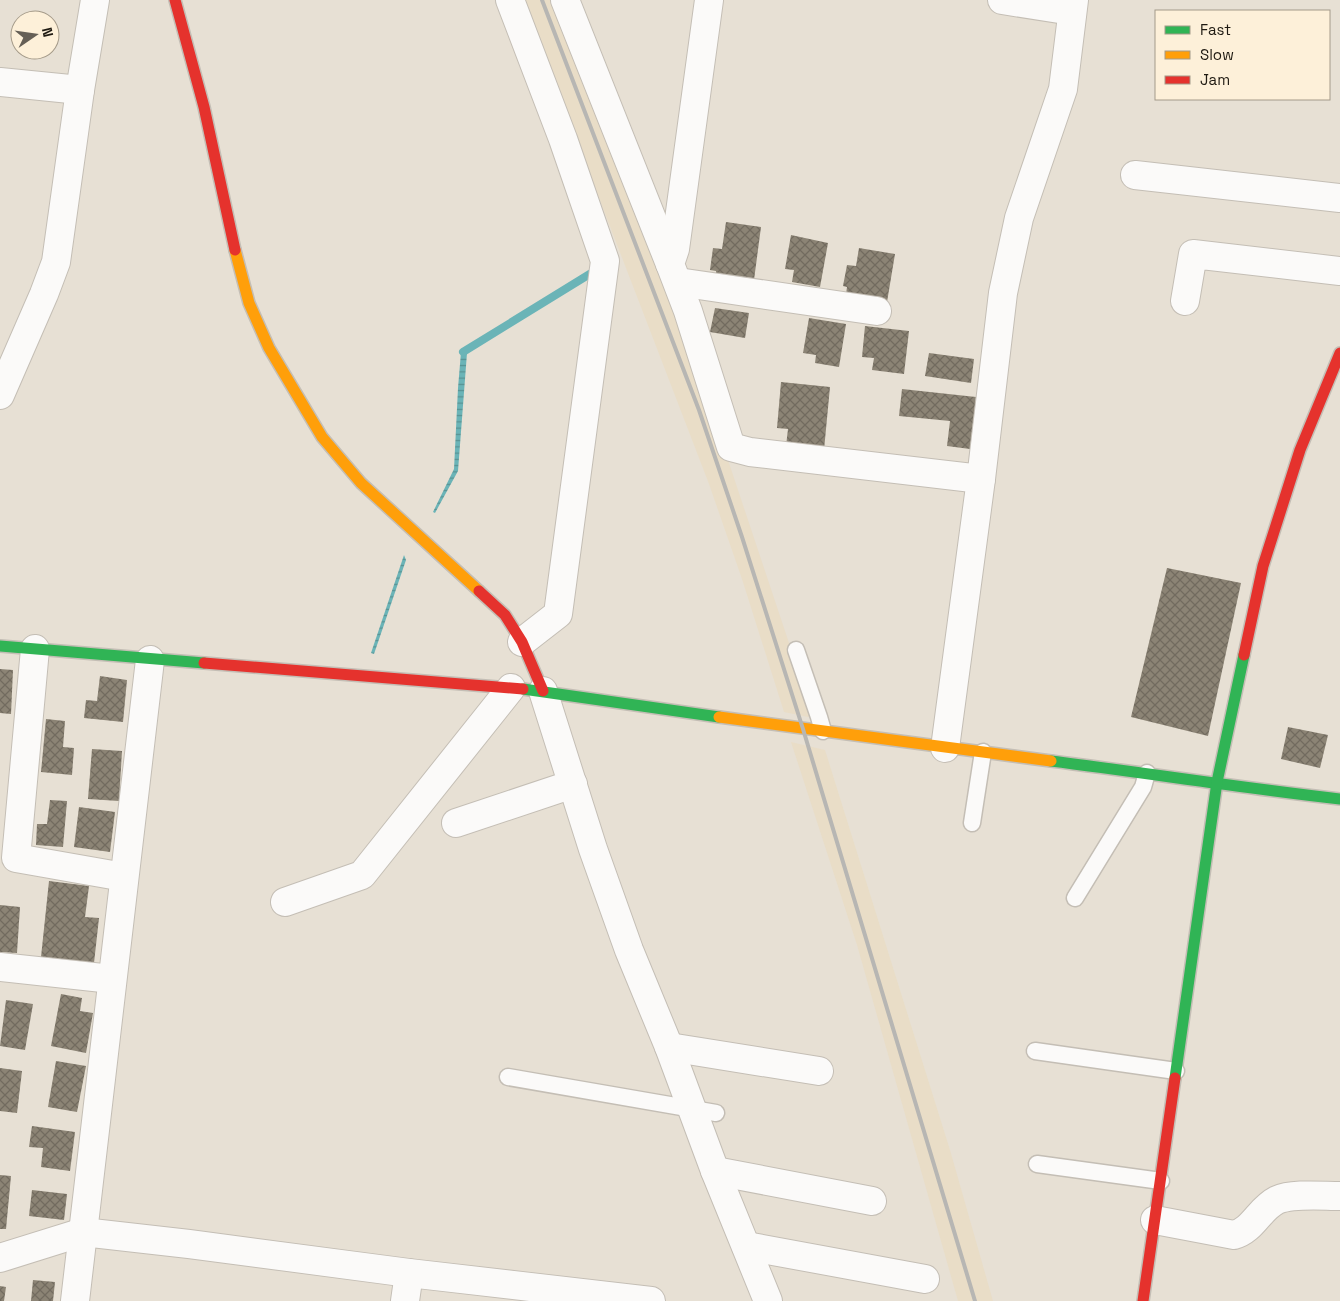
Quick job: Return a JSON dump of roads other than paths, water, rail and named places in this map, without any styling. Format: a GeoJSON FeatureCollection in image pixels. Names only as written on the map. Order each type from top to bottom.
{"type":"FeatureCollection","features":[{"type":"Feature","properties":{"kind":"street"},"geometry":{"type":"LineString","coordinates":[[0,395],[56,262],[80,90],[96,0]]}},
{"type":"Feature","properties":{"kind":"street"},"geometry":{"type":"LineString","coordinates":[[175,0],[204,107],[249,304],[269,348],[322,437],[361,484],[505,615],[522,642],[543,691],[593,849],[626,941],[668,1047],[704,1110],[715,1171],[768,1301]]}},
{"type":"Feature","properties":{"kind":"street"},"geometry":{"type":"LineString","coordinates":[[510,0],[563,139],[605,261],[558,614],[522,642]]}},
{"type":"Feature","properties":{"kind":"street"},"geometry":{"type":"LineString","coordinates":[[565,0],[674,273],[731,447],[750,452],[981,479]]}},
{"type":"Feature","properties":{"kind":"street"},"geometry":{"type":"LineString","coordinates":[[674,273],[675,249],[709,0]]}},
{"type":"Feature","properties":{"kind":"street"},"geometry":{"type":"LineString","coordinates":[[945,748],[981,479],[1002,293],[1019,218],[1063,89],[1073,6],[1002,0]]}},
{"type":"Feature","properties":{"kind":"street"},"geometry":{"type":"LineString","coordinates":[[0,82],[80,90]]}},
{"type":"Feature","properties":{"kind":"street"},"geometry":{"type":"LineString","coordinates":[[1135,175],[1340,198]]}},
{"type":"Feature","properties":{"kind":"street"},"geometry":{"type":"LineString","coordinates":[[1185,301],[1193,254],[1340,271]]}},
{"type":"Feature","properties":{"kind":"street"},"geometry":{"type":"LineString","coordinates":[[674,273],[877,311]]}},
{"type":"Feature","properties":{"kind":"street"},"geometry":{"type":"LineString","coordinates":[[1143,1301],[1216,782],[1263,566],[1300,450],[1340,353]]}},
{"type":"Feature","properties":{"kind":"street"},"geometry":{"type":"LineString","coordinates":[[0,646],[150,660],[543,691],[945,748],[1340,799]]}},
{"type":"Feature","properties":{"kind":"street"},"geometry":{"type":"LineString","coordinates":[[35,649],[16,858],[124,877]]}},
{"type":"Feature","properties":{"kind":"street"},"geometry":{"type":"LineString","coordinates":[[75,1301],[150,660]]}},
{"type":"Feature","properties":{"kind":"street"},"geometry":{"type":"LineString","coordinates":[[285,902],[362,875],[511,688]]}},
{"type":"Feature","properties":{"kind":"street"},"geometry":{"type":"LineString","coordinates":[[456,823],[572,784]]}},
{"type":"Feature","properties":{"kind":"street"},"geometry":{"type":"LineString","coordinates":[[0,967],[112,980]]}},
{"type":"Feature","properties":{"kind":"street"},"geometry":{"type":"LineString","coordinates":[[668,1047],[819,1071]]}},
{"type":"Feature","properties":{"kind":"street"},"geometry":{"type":"LineString","coordinates":[[715,1171],[872,1201]]}},
{"type":"Feature","properties":{"kind":"street"},"geometry":{"type":"LineString","coordinates":[[1155,1220],[1234,1235],[1250,1227],[1259,1214],[1276,1201],[1290,1197],[1340,1196]]}},
{"type":"Feature","properties":{"kind":"street"},"geometry":{"type":"LineString","coordinates":[[0,1258],[83,1232],[409,1273],[560,1296],[651,1301]]}},
{"type":"Feature","properties":{"kind":"street"},"geometry":{"type":"LineString","coordinates":[[746,1246],[925,1279]]}},
{"type":"Feature","properties":{"kind":"street"},"geometry":{"type":"LineString","coordinates":[[405,1301],[409,1273]]}},
{"type":"Feature","properties":{"kind":"lane"},"geometry":{"type":"LineString","coordinates":[[796,650],[820,716],[823,731]]}},
{"type":"Feature","properties":{"kind":"lane"},"geometry":{"type":"LineString","coordinates":[[972,823],[983,752]]}},
{"type":"Feature","properties":{"kind":"lane"},"geometry":{"type":"LineString","coordinates":[[1075,898],[1143,787],[1147,773]]}},
{"type":"Feature","properties":{"kind":"lane"},"geometry":{"type":"LineString","coordinates":[[1035,1051],[1176,1071]]}},
{"type":"Feature","properties":{"kind":"lane"},"geometry":{"type":"LineString","coordinates":[[508,1077],[704,1110]]}},
{"type":"Feature","properties":{"kind":"lane"},"geometry":{"type":"LineString","coordinates":[[1036,1164],[1161,1181]]}},
{"type":"Feature","properties":{"kind":"water"},"geometry":{"type":"Polygon","coordinates":[[[461,352],[467,353],[458,471],[435,513],[433,512],[454,469],[461,352]]]}},
{"type":"Feature","properties":{"kind":"water"},"geometry":{"type":"Polygon","coordinates":[[[404,555],[406,560],[374,654],[371,653],[404,555]]]}},
{"type":"Feature","properties":{"kind":"waterway"},"geometry":{"type":"LineString","coordinates":[[463,352],[593,272]]}},
{"type":"Feature","properties":{"kind":"railway"},"geometry":{"type":"LineString","coordinates":[[542,0],[699,410],[742,537],[803,729],[975,1301]]}}]}
